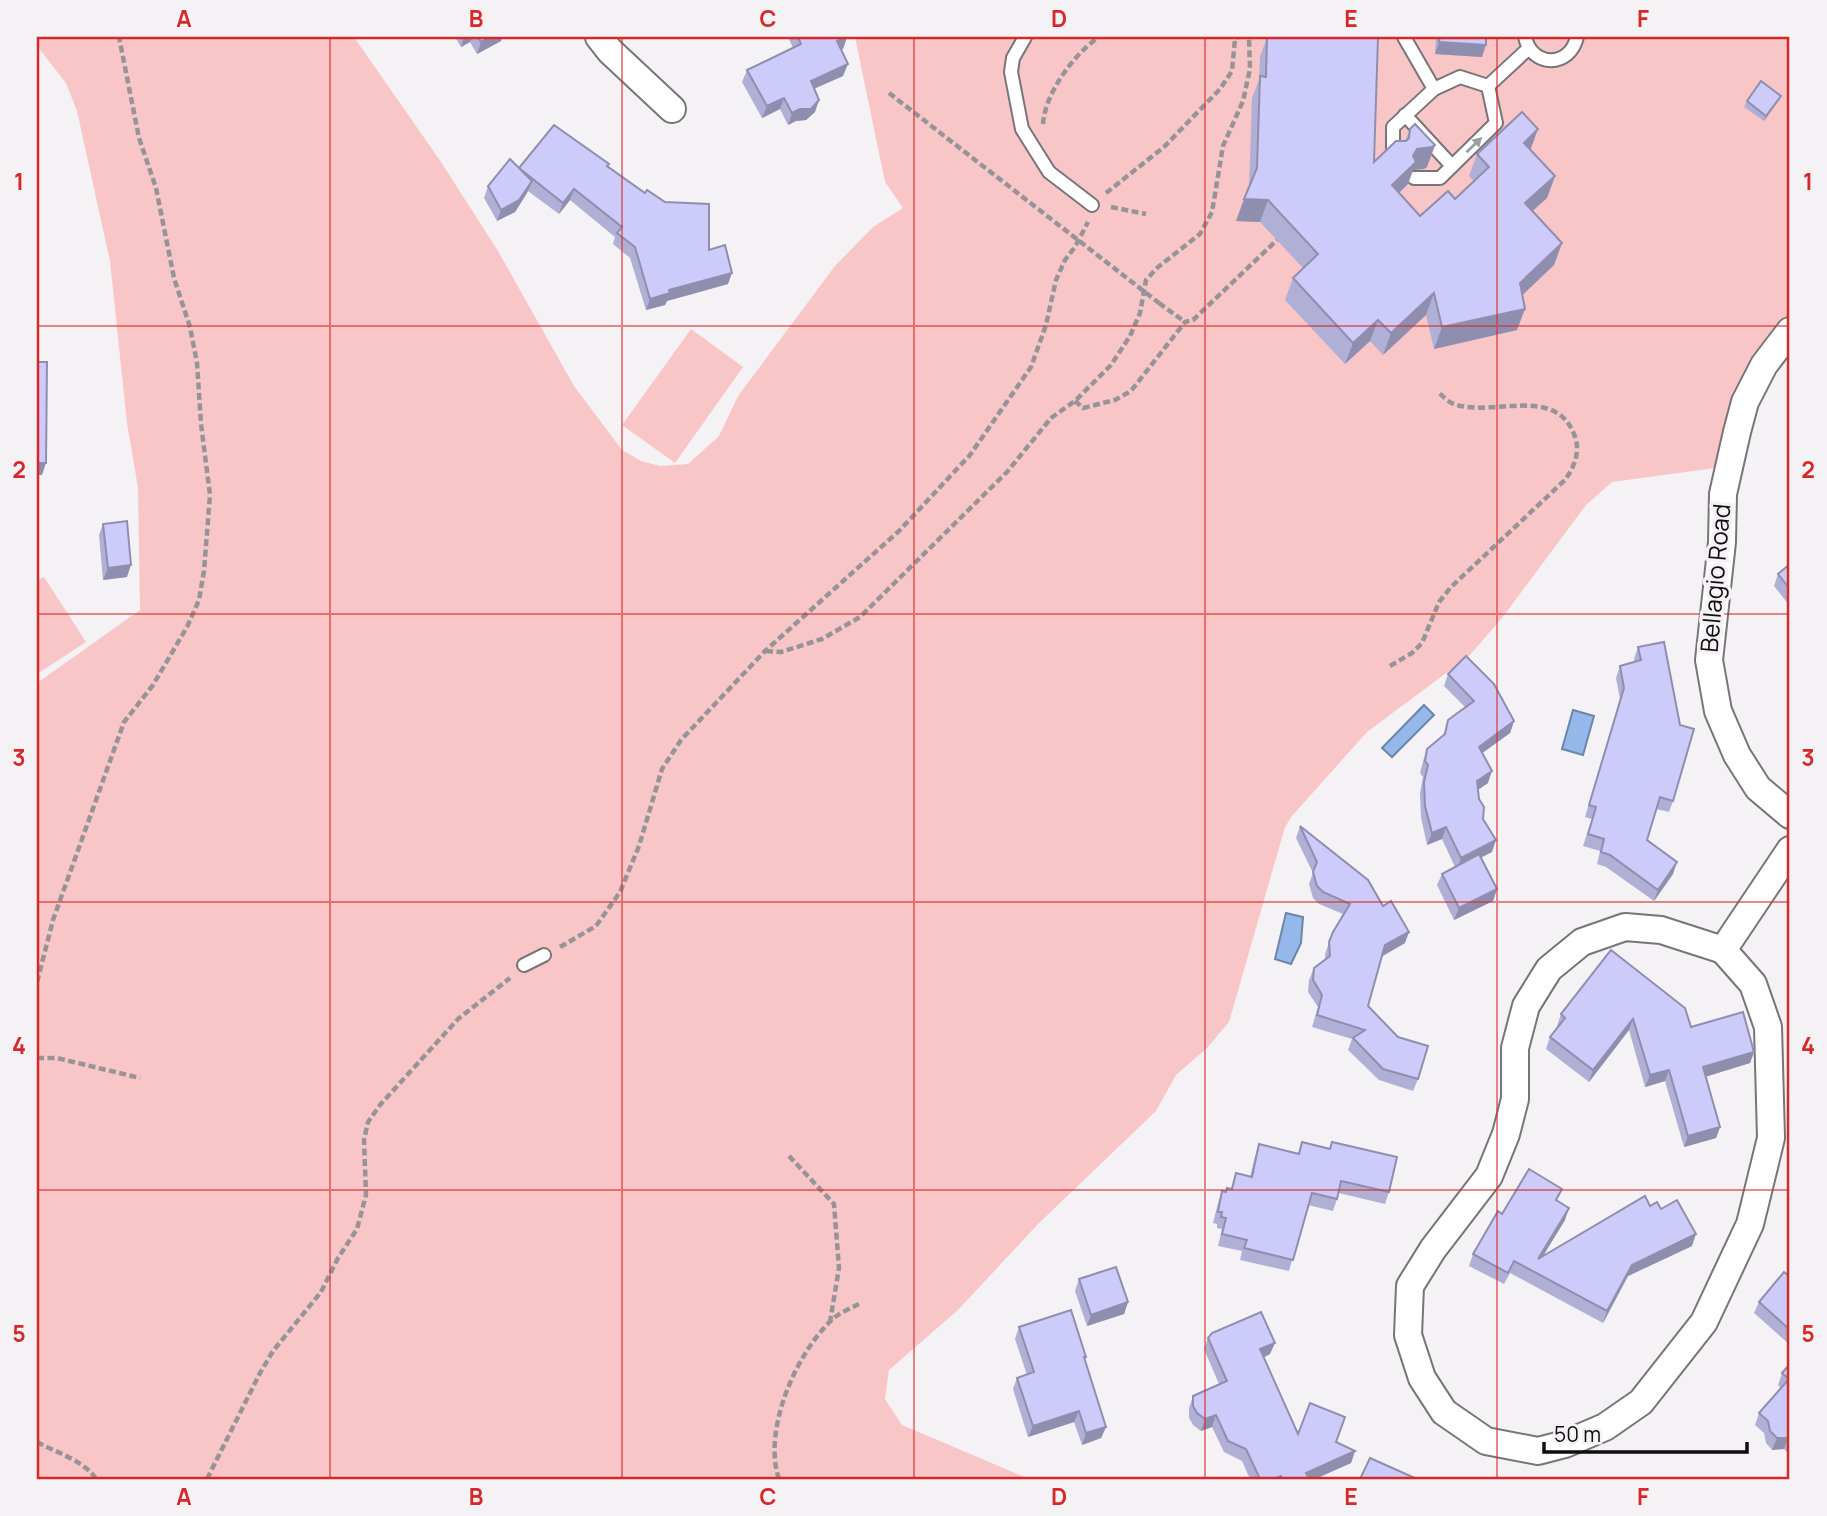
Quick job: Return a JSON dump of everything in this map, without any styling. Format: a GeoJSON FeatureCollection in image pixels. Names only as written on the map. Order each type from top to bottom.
{"type":"FeatureCollection","features":[{"type":"Feature","properties":{"kind":"street"},"geometry":{"type":"LineString","coordinates":[[599,37],[610,51],[672,109]]}},
{"type":"Feature","properties":{"kind":"street","name":"Bellagio Road"},"geometry":{"type":"LineString","coordinates":[[1790,331],[1758,377],[1745,402],[1737,432],[1723,494],[1722,542],[1709,660],[1718,711],[1737,755],[1758,788],[1790,815]]}},
{"type":"Feature","properties":{"kind":"street"},"geometry":{"type":"LineString","coordinates":[[1723,950],[1790,850]]}},
{"type":"Feature","properties":{"kind":"street"},"geometry":{"type":"LineString","coordinates":[[1625,927],[1661,930],[1723,950],[1754,984],[1768,1027],[1771,1138],[1750,1224],[1709,1310],[1703,1322],[1641,1402],[1605,1427],[1565,1444],[1538,1451],[1486,1441],[1444,1412],[1422,1378],[1408,1335],[1410,1286],[1433,1249],[1489,1176],[1506,1135],[1515,1099],[1515,1048],[1526,1006],[1549,969],[1582,943],[1625,927]]}},
{"type":"Feature","properties":{"kind":"lane"},"geometry":{"type":"LineString","coordinates":[[1025,37],[1013,58],[1011,72],[1022,129],[1049,172],[1092,205]]}},
{"type":"Feature","properties":{"kind":"lane"},"geometry":{"type":"LineString","coordinates":[[1404,37],[1434,89]]}},
{"type":"Feature","properties":{"kind":"lane"},"geometry":{"type":"LineString","coordinates":[[1488,86],[1527,43],[1543,59],[1561,59],[1574,47],[1577,37]]}},
{"type":"Feature","properties":{"kind":"lane"},"geometry":{"type":"LineString","coordinates":[[1393,156],[1393,127],[1434,89],[1460,77],[1488,86]]}},
{"type":"Feature","properties":{"kind":"lane"},"geometry":{"type":"LineString","coordinates":[[1414,178],[1440,178],[1496,123],[1488,86]]}},
{"type":"Feature","properties":{"kind":"lane"},"geometry":{"type":"LineString","coordinates":[[1405,115],[1452,166]]}},
{"type":"Feature","properties":{"kind":"lane"},"geometry":{"type":"LineString","coordinates":[[524,965],[544,955]]}},
{"type":"Feature","properties":{"kind":"path"},"geometry":{"type":"LineString","coordinates":[[37,982],[52,920],[124,722],[153,685],[187,627],[199,600],[204,570],[210,495],[197,363],[190,327],[174,278],[156,188],[139,138],[119,37]]}},
{"type":"Feature","properties":{"kind":"path"},"geometry":{"type":"LineString","coordinates":[[1040,160],[1044,110],[1061,76],[1100,37]]}},
{"type":"Feature","properties":{"kind":"path"},"geometry":{"type":"LineString","coordinates":[[544,955],[585,935],[610,909],[628,876],[663,769],[681,740],[765,651],[899,531],[970,455],[1031,368],[1046,325],[1056,280],[1088,222],[1092,205],[1164,147],[1220,89],[1232,71],[1235,39],[1238,37]]}},
{"type":"Feature","properties":{"kind":"path"},"geometry":{"type":"LineString","coordinates":[[765,651],[782,652],[822,639],[860,617],[1007,472],[1051,418],[1074,401],[1111,365],[1130,336],[1140,313],[1146,280],[1158,267],[1200,234],[1212,212],[1223,146],[1243,101],[1250,69],[1247,37]]}},
{"type":"Feature","properties":{"kind":"path"},"geometry":{"type":"LineString","coordinates":[[888,93],[1185,322]]}},
{"type":"Feature","properties":{"kind":"path"},"geometry":{"type":"LineString","coordinates":[[1092,205],[1146,214]]}},
{"type":"Feature","properties":{"kind":"path"},"geometry":{"type":"LineString","coordinates":[[1074,401],[1083,408],[1115,400],[1130,391],[1185,322],[1193,320],[1277,240]]}},
{"type":"Feature","properties":{"kind":"path"},"geometry":{"type":"LineString","coordinates":[[1390,666],[1412,653],[1422,643],[1439,602],[1451,587],[1566,480],[1577,452],[1573,430],[1568,422],[1553,410],[1528,406],[1458,406],[1439,393]]}},
{"type":"Feature","properties":{"kind":"path"},"geometry":{"type":"LineString","coordinates":[[208,1479],[273,1350],[321,1292],[338,1258],[357,1229],[366,1195],[364,1140],[368,1122],[380,1105],[458,1019],[524,965]]}},
{"type":"Feature","properties":{"kind":"path"},"geometry":{"type":"LineString","coordinates":[[37,1058],[57,1058],[140,1078]]}},
{"type":"Feature","properties":{"kind":"path"},"geometry":{"type":"LineString","coordinates":[[789,1156],[834,1204],[839,1268],[829,1324]]}},
{"type":"Feature","properties":{"kind":"path"},"geometry":{"type":"LineString","coordinates":[[779,1479],[774,1462],[777,1421],[794,1377],[812,1345],[836,1316],[859,1304]]}},
{"type":"Feature","properties":{"kind":"path"},"geometry":{"type":"LineString","coordinates":[[37,1442],[81,1465],[96,1479]]}},
{"type":"Feature","properties":{"kind":"shaded area"},"geometry":{"type":"Polygon","coordinates":[[[37,37],[354,37],[441,162],[498,251],[574,386],[622,450],[641,461],[660,466],[688,464],[719,436],[738,396],[835,266],[873,227],[903,208],[885,182],[855,37],[1790,37],[1790,331],[1730,466],[1612,482],[1586,505],[1502,618],[1469,656],[1367,732],[1292,816],[1285,827],[1229,1022],[1207,1048],[1176,1075],[1156,1111],[1038,1224],[958,1310],[889,1370],[885,1399],[902,1425],[1029,1479],[37,1479],[37,683],[140,610],[138,488],[127,423],[110,261],[77,111],[66,83],[37,46],[37,37]]]}},
{"type":"Feature","properties":{"kind":"shaded area"},"geometry":{"type":"Polygon","coordinates":[[[691,329],[743,367],[675,463],[622,425],[691,329]]]}},
{"type":"Feature","properties":{"kind":"shaded area"},"geometry":{"type":"Polygon","coordinates":[[[44,577],[86,642],[37,674],[37,581],[44,577]]]}},
{"type":"Feature","properties":{"kind":"water"},"geometry":{"type":"Polygon","coordinates":[[[1424,705],[1434,715],[1392,757],[1382,748],[1424,705]]]}},
{"type":"Feature","properties":{"kind":"water"},"geometry":{"type":"Polygon","coordinates":[[[1573,710],[1594,716],[1583,755],[1562,749],[1573,710]]]}},
{"type":"Feature","properties":{"kind":"water"},"geometry":{"type":"Polygon","coordinates":[[[1286,913],[1303,917],[1301,943],[1291,964],[1275,959],[1286,913]]]}},
{"type":"Feature","properties":{"kind":"building"},"geometry":{"type":"Polygon","coordinates":[[[478,37],[491,37],[481,42],[478,37]]]}},
{"type":"Feature","properties":{"kind":"building"},"geometry":{"type":"Polygon","coordinates":[[[798,37],[847,37],[837,41],[848,64],[811,81],[819,100],[811,109],[800,109],[792,113],[784,98],[767,106],[747,70],[801,44],[798,37]]]}},
{"type":"Feature","properties":{"kind":"building"},"geometry":{"type":"Polygon","coordinates":[[[1267,37],[1378,37],[1374,162],[1396,141],[1406,141],[1415,124],[1435,145],[1417,149],[1413,156],[1416,162],[1392,185],[1420,216],[1448,191],[1455,199],[1489,167],[1477,154],[1522,112],[1538,129],[1524,143],[1555,176],[1525,203],[1562,243],[1520,283],[1525,309],[1442,327],[1434,293],[1391,333],[1378,320],[1353,343],[1293,278],[1318,254],[1268,200],[1244,199],[1257,168],[1260,76],[1266,77],[1267,37]]]}},
{"type":"Feature","properties":{"kind":"building"},"geometry":{"type":"Polygon","coordinates":[[[1440,37],[1486,37],[1486,45],[1439,42],[1440,37]]]}},
{"type":"Feature","properties":{"kind":"building"},"geometry":{"type":"Polygon","coordinates":[[[1761,81],[1781,96],[1766,116],[1747,101],[1761,81]]]}},
{"type":"Feature","properties":{"kind":"building"},"geometry":{"type":"Polygon","coordinates":[[[554,125],[645,193],[647,190],[665,202],[709,204],[709,250],[725,245],[732,273],[669,290],[670,293],[650,299],[635,247],[617,233],[622,227],[574,189],[563,203],[519,168],[554,125]]]}},
{"type":"Feature","properties":{"kind":"building"},"geometry":{"type":"Polygon","coordinates":[[[510,159],[532,181],[519,200],[501,210],[488,186],[510,159]]]}},
{"type":"Feature","properties":{"kind":"building"},"geometry":{"type":"Polygon","coordinates":[[[37,362],[47,362],[46,463],[37,463],[37,362]]]}},
{"type":"Feature","properties":{"kind":"building"},"geometry":{"type":"Polygon","coordinates":[[[127,521],[131,565],[108,568],[103,524],[127,521]]]}},
{"type":"Feature","properties":{"kind":"building"},"geometry":{"type":"Polygon","coordinates":[[[1790,564],[1790,589],[1778,574],[1790,564]]]}},
{"type":"Feature","properties":{"kind":"building"},"geometry":{"type":"Polygon","coordinates":[[[1664,642],[1680,725],[1694,729],[1673,801],[1660,797],[1647,840],[1677,862],[1658,890],[1610,855],[1601,852],[1604,839],[1588,834],[1596,807],[1589,805],[1624,688],[1620,666],[1641,660],[1638,647],[1664,642]]]}},
{"type":"Feature","properties":{"kind":"building"},"geometry":{"type":"Polygon","coordinates":[[[1466,656],[1494,684],[1514,721],[1479,747],[1492,771],[1477,781],[1479,799],[1484,807],[1483,819],[1496,840],[1461,858],[1446,827],[1432,833],[1425,806],[1424,782],[1428,765],[1425,761],[1427,749],[1445,734],[1448,720],[1474,701],[1448,674],[1466,656]]]}},
{"type":"Feature","properties":{"kind":"building"},"geometry":{"type":"Polygon","coordinates":[[[1300,826],[1368,880],[1383,906],[1391,901],[1409,932],[1385,945],[1368,1006],[1398,1037],[1428,1046],[1418,1079],[1383,1069],[1353,1038],[1365,1030],[1317,1015],[1322,995],[1313,980],[1314,968],[1330,956],[1329,942],[1350,904],[1323,892],[1317,886],[1313,872],[1317,862],[1300,826]]]}},
{"type":"Feature","properties":{"kind":"building"},"geometry":{"type":"Polygon","coordinates":[[[1479,854],[1497,889],[1459,908],[1442,874],[1479,854]]]}},
{"type":"Feature","properties":{"kind":"building"},"geometry":{"type":"Polygon","coordinates":[[[1611,950],[1685,1008],[1691,1027],[1743,1012],[1754,1052],[1703,1067],[1720,1127],[1688,1136],[1669,1070],[1650,1075],[1633,1019],[1593,1070],[1550,1037],[1565,1018],[1561,1014],[1611,950]]]}},
{"type":"Feature","properties":{"kind":"building"},"geometry":{"type":"Polygon","coordinates":[[[1302,1142],[1330,1149],[1332,1142],[1397,1157],[1389,1192],[1341,1181],[1337,1199],[1312,1193],[1293,1260],[1244,1248],[1247,1240],[1222,1234],[1226,1218],[1221,1217],[1222,1212],[1218,1212],[1222,1191],[1232,1189],[1236,1173],[1252,1177],[1259,1144],[1299,1154],[1302,1142]]]}},
{"type":"Feature","properties":{"kind":"building"},"geometry":{"type":"Polygon","coordinates":[[[1529,1169],[1562,1189],[1556,1200],[1569,1208],[1538,1259],[1645,1196],[1650,1206],[1657,1202],[1661,1209],[1677,1200],[1696,1234],[1632,1265],[1607,1311],[1514,1261],[1508,1273],[1473,1254],[1498,1211],[1502,1214],[1529,1169]]]}},
{"type":"Feature","properties":{"kind":"building"},"geometry":{"type":"Polygon","coordinates":[[[1116,1267],[1128,1302],[1091,1315],[1079,1279],[1116,1267]]]}},
{"type":"Feature","properties":{"kind":"building"},"geometry":{"type":"Polygon","coordinates":[[[1784,1272],[1790,1277],[1790,1330],[1759,1302],[1784,1272]]]}},
{"type":"Feature","properties":{"kind":"building"},"geometry":{"type":"Polygon","coordinates":[[[1071,1310],[1106,1427],[1086,1433],[1079,1411],[1033,1426],[1017,1378],[1034,1372],[1019,1327],[1071,1310]]]}},
{"type":"Feature","properties":{"kind":"building"},"geometry":{"type":"Polygon","coordinates":[[[1261,1312],[1275,1343],[1260,1349],[1298,1434],[1310,1403],[1345,1417],[1336,1442],[1355,1451],[1306,1473],[1309,1479],[1282,1479],[1281,1476],[1260,1479],[1246,1449],[1228,1441],[1216,1415],[1205,1419],[1193,1406],[1193,1396],[1227,1381],[1208,1338],[1212,1333],[1261,1312]]]}},
{"type":"Feature","properties":{"kind":"building"},"geometry":{"type":"Polygon","coordinates":[[[1790,1364],[1790,1440],[1777,1438],[1770,1431],[1768,1421],[1759,1413],[1789,1379],[1782,1373],[1790,1364]]]}},
{"type":"Feature","properties":{"kind":"building"},"geometry":{"type":"Polygon","coordinates":[[[1370,1458],[1417,1479],[1360,1479],[1370,1458]]]}}]}
